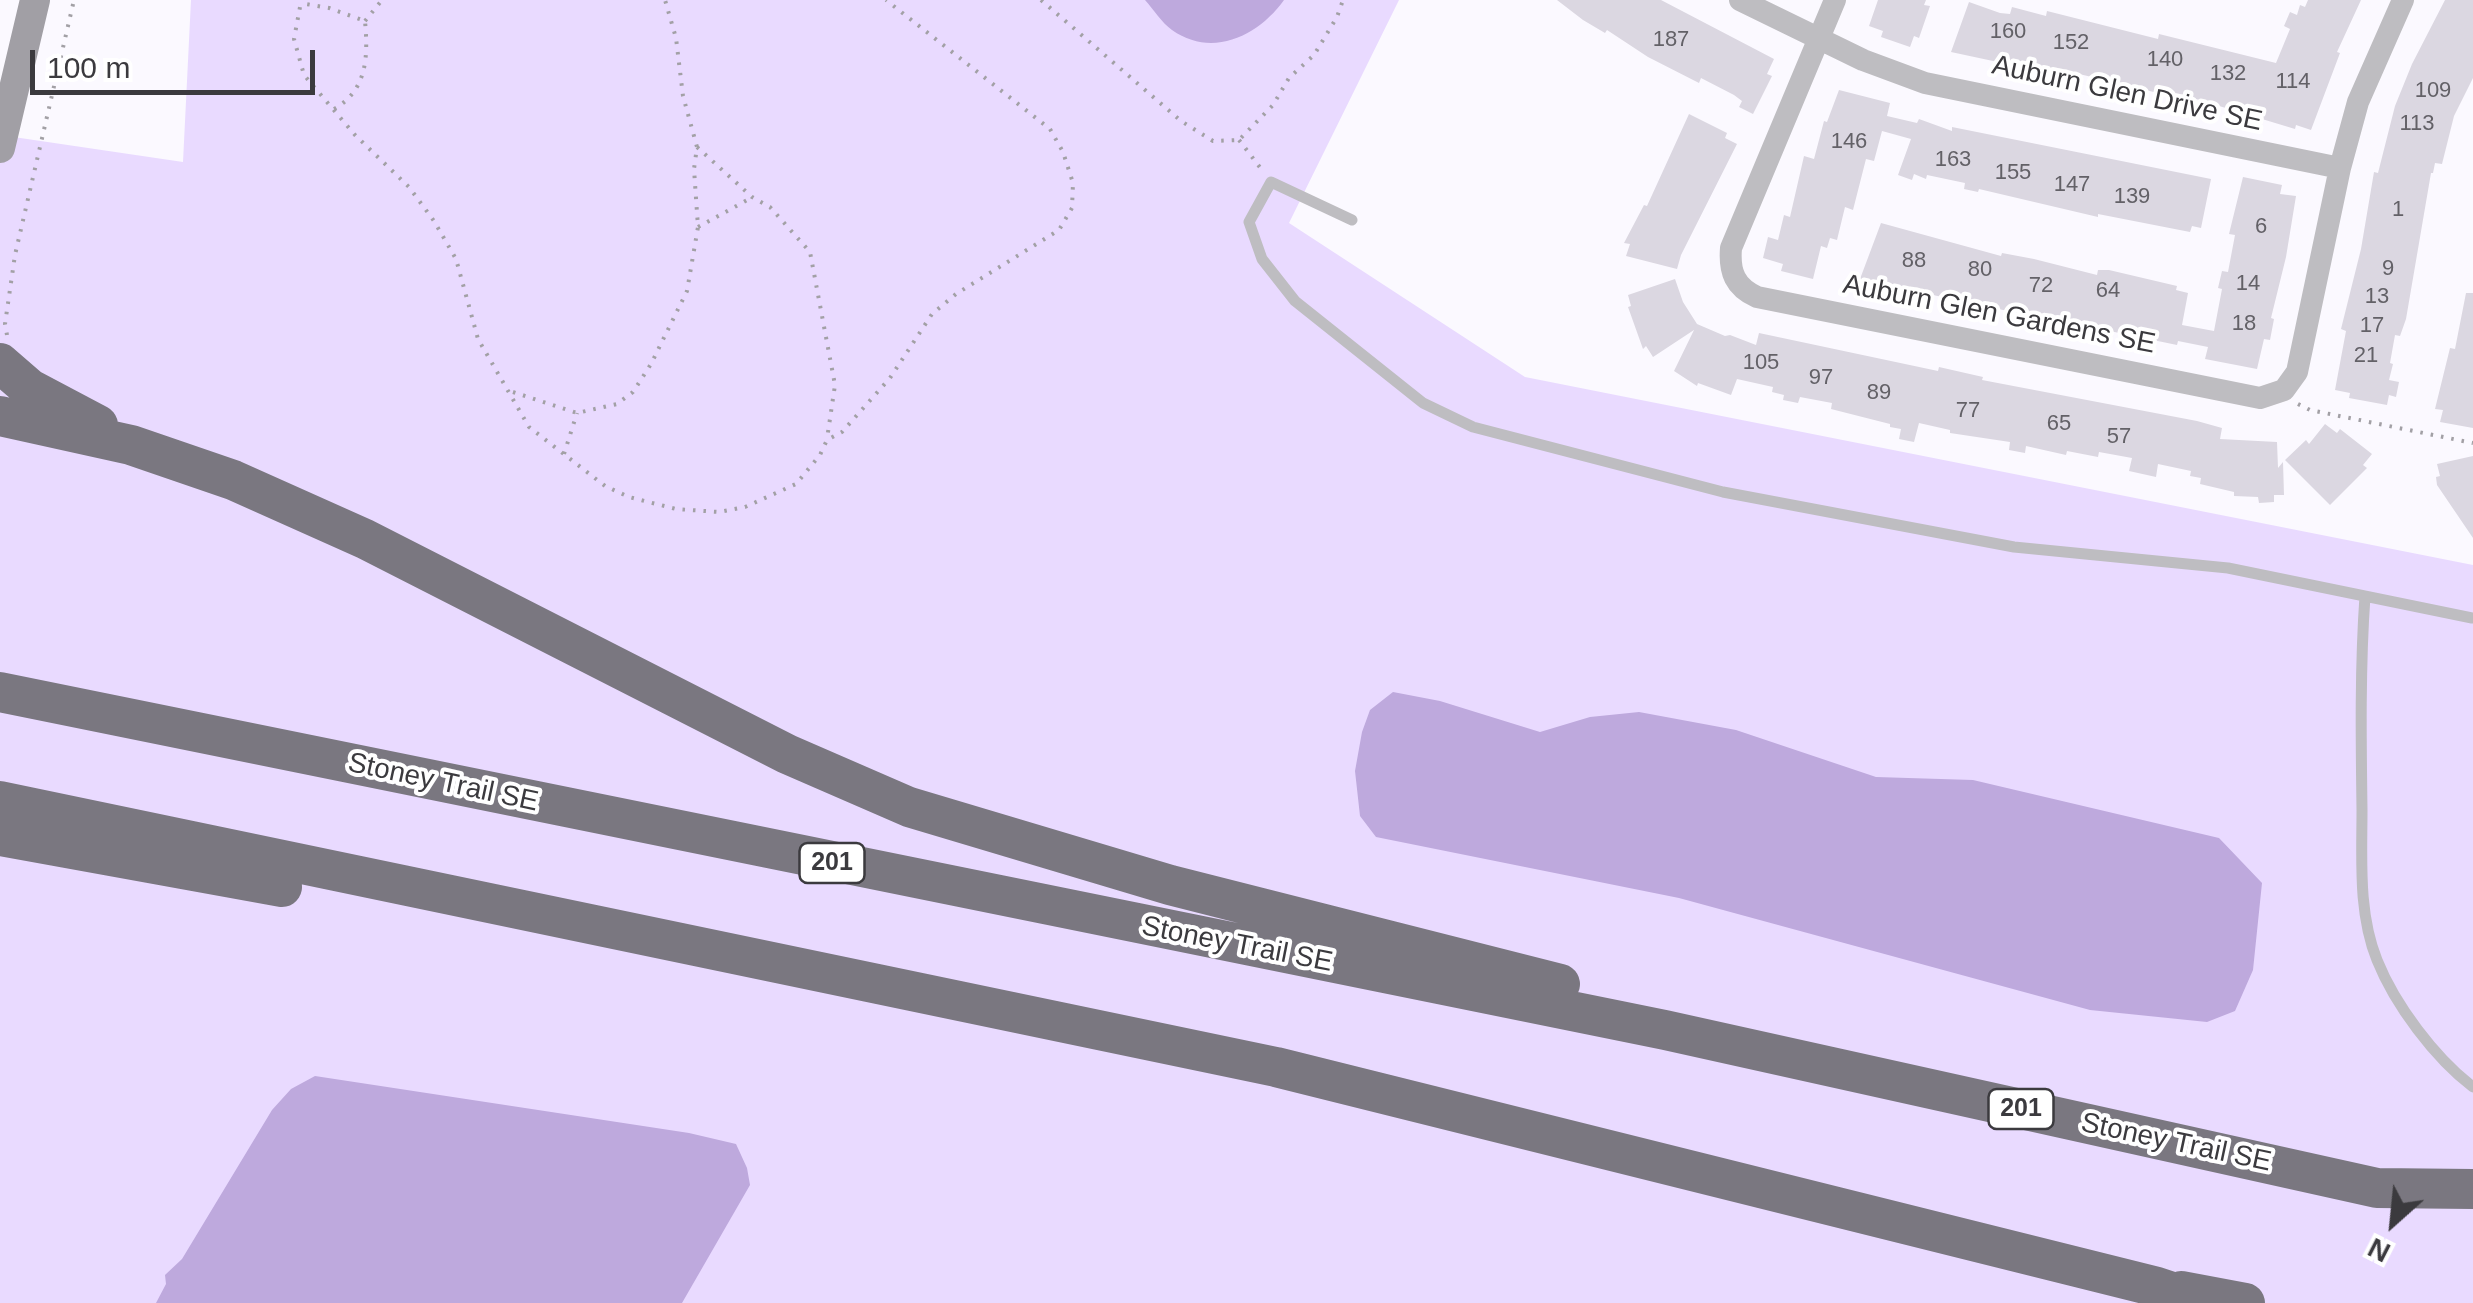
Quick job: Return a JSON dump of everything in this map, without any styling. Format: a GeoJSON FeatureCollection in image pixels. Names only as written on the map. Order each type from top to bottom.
{"type":"FeatureCollection","features":[{"type":"Feature","properties":{"kind":"highway"},"geometry":{"type":"LineString","coordinates":[[4,351],[30,389],[72,409],[131,446]]}},
{"type":"Feature","properties":{"kind":"highway"},"geometry":{"type":"LineString","coordinates":[[0,416],[131,446],[233,480],[366,539],[787,754],[909,807],[1170,885],[1566,985],[1664,1030]]}},
{"type":"Feature","properties":{"kind":"highway","name":"Stoney Trail SE"},"geometry":{"type":"LineString","coordinates":[[0,692],[1664,1030],[2377,1188],[2473,1188]]}},
{"type":"Feature","properties":{"kind":"highway"},"geometry":{"type":"LineString","coordinates":[[0,800],[1276,1067],[2157,1287],[2246,1303]]}},
{"type":"Feature","properties":{"kind":"highway"},"geometry":{"type":"LineString","coordinates":[[0,836],[289,888],[379,880]]}},
{"type":"Feature","properties":{"kind":"highway"},"geometry":{"type":"LineString","coordinates":[[2377,1188],[2473,1211]]}},
{"type":"Feature","properties":{"kind":"highway"},"geometry":{"type":"LineString","coordinates":[[2157,1287],[2205,1303]]}},
{"type":"Feature","properties":{"kind":"main road"},"geometry":{"type":"LineString","coordinates":[[0,148],[35,0]]}},
{"type":"Feature","properties":{"kind":"street","name":"Auburn Glen Drive SE"},"geometry":{"type":"LineString","coordinates":[[1740,0],[1862,60],[1925,82],[2340,168]]}},
{"type":"Feature","properties":{"kind":"street","name":"Auburn Glen Gardens SE"},"geometry":{"type":"LineString","coordinates":[[1835,0],[1731,248],[1732,274],[1747,293],[2252,397],[2278,394]]}},
{"type":"Feature","properties":{"kind":"street"},"geometry":{"type":"LineString","coordinates":[[2278,394],[2297,372],[2340,168],[2358,102],[2403,0]]}},
{"type":"Feature","properties":{"kind":"lane"},"geometry":{"type":"LineString","coordinates":[[1352,220],[1271,182],[1248,222],[1262,259],[1295,300],[1423,403],[1473,427],[1723,492],[2014,547],[2228,568],[2472,618]]}},
{"type":"Feature","properties":{"kind":"lane"},"geometry":{"type":"LineString","coordinates":[[2365,596],[2360,666],[2363,900],[2377,960],[2413,1024],[2456,1074],[2473,1086]]}},
{"type":"Feature","properties":{"kind":"path"},"geometry":{"type":"LineString","coordinates":[[4,351],[4,324],[15,255],[74,0]]}},
{"type":"Feature","properties":{"kind":"path"},"geometry":{"type":"LineString","coordinates":[[297,0],[300,7],[294,39],[304,75],[355,135],[409,186],[434,220],[456,260],[478,339],[528,427],[605,486],[676,509],[719,512],[745,507],[796,484],[827,440],[835,385],[810,252],[770,208],[752,197],[697,147]]}},
{"type":"Feature","properties":{"kind":"path"},"geometry":{"type":"LineString","coordinates":[[334,109],[356,91],[368,55],[365,21],[382,0]]}},
{"type":"Feature","properties":{"kind":"path"},"geometry":{"type":"LineString","coordinates":[[510,392],[577,413],[617,404],[633,392],[642,378],[687,291],[698,227],[694,170],[697,147],[684,96],[676,38],[664,0]]}},
{"type":"Feature","properties":{"kind":"path"},"geometry":{"type":"LineString","coordinates":[[827,440],[842,432],[870,403],[932,314],[956,294],[1059,230],[1072,208],[1073,183],[1063,152],[1050,130],[886,0]]}},
{"type":"Feature","properties":{"kind":"path"},"geometry":{"type":"LineString","coordinates":[[1042,0],[1181,121],[1213,141],[1239,140],[1273,105],[1289,78],[1314,55],[1343,0]]}},
{"type":"Feature","properties":{"kind":"path"},"geometry":{"type":"LineString","coordinates":[[300,7],[306,4],[329,8],[365,21]]}},
{"type":"Feature","properties":{"kind":"path"},"geometry":{"type":"LineString","coordinates":[[1239,140],[1271,182]]}},
{"type":"Feature","properties":{"kind":"path"},"geometry":{"type":"LineString","coordinates":[[698,227],[752,197]]}},
{"type":"Feature","properties":{"kind":"path"},"geometry":{"type":"LineString","coordinates":[[2278,394],[2310,410],[2473,443]]}},
{"type":"Feature","properties":{"kind":"path"},"geometry":{"type":"LineString","coordinates":[[564,454],[577,413]]}},
{"type":"Feature","properties":{"kind":"shaded area"},"geometry":{"type":"Polygon","coordinates":[[[191,0],[1399,0],[1289,223],[1525,377],[2473,565],[2473,1303],[0,1303],[0,135],[183,162],[191,0]]]}},
{"type":"Feature","properties":{"kind":"shaded area"},"geometry":{"type":"Polygon","coordinates":[[[1145,0],[1284,0],[1248,33],[1219,42],[1203,42],[1172,30],[1145,0]]]}},
{"type":"Feature","properties":{"kind":"shaded area"},"geometry":{"type":"Polygon","coordinates":[[[1393,692],[1440,701],[1540,732],[1590,717],[1639,712],[1736,730],[1876,777],[1973,780],[2219,838],[2262,883],[2253,970],[2235,1011],[2207,1022],[2090,1010],[1679,898],[1376,837],[1360,816],[1355,771],[1370,710],[1393,692]]]}},
{"type":"Feature","properties":{"kind":"shaded area"},"geometry":{"type":"Polygon","coordinates":[[[315,1076],[689,1133],[736,1144],[750,1185],[682,1303],[156,1303],[166,1284],[165,1275],[182,1259],[272,1110],[291,1089],[315,1076]]]}},
{"type":"Feature","properties":{"kind":"building"},"geometry":{"type":"Polygon","coordinates":[[[1557,0],[1661,0],[1774,59],[1767,74],[1772,76],[1753,114],[1739,107],[1742,101],[1734,95],[1701,78],[1699,83],[1648,57],[1607,30],[1605,33],[1583,20],[1557,0]]]}},
{"type":"Feature","properties":{"kind":"building"},"geometry":{"type":"Polygon","coordinates":[[[1878,0],[1926,0],[1924,5],[1930,6],[1919,38],[1914,36],[1910,47],[1881,37],[1883,31],[1869,26],[1878,0]]]}},
{"type":"Feature","properties":{"kind":"building"},"geometry":{"type":"Polygon","coordinates":[[[2308,0],[2361,0],[2337,52],[2340,53],[2311,130],[2296,125],[2295,129],[2196,99],[2195,102],[2071,72],[2070,77],[2008,60],[2007,64],[1951,52],[1969,2],[2000,13],[2010,14],[2012,7],[2046,16],[2047,11],[2276,63],[2290,29],[2284,26],[2290,12],[2297,15],[2300,5],[2305,7],[2308,0]]]}},
{"type":"Feature","properties":{"kind":"building"},"geometry":{"type":"Polygon","coordinates":[[[2445,0],[2473,0],[2473,78],[2454,116],[2442,164],[2435,163],[2431,173],[2406,319],[2400,336],[2395,335],[2390,363],[2393,364],[2389,380],[2399,382],[2396,397],[2389,395],[2387,405],[2349,398],[2350,393],[2335,390],[2346,331],[2341,329],[2361,249],[2374,172],[2378,173],[2395,106],[2412,64],[2445,0]]]}},
{"type":"Feature","properties":{"kind":"building"},"geometry":{"type":"Polygon","coordinates":[[[1839,90],[1890,103],[1887,116],[1917,123],[1919,119],[1952,131],[1952,127],[2211,179],[2201,228],[2192,226],[2190,232],[2098,217],[1979,189],[1964,189],[1965,183],[1927,175],[1926,179],[1914,174],[1912,180],[1898,175],[1911,139],[1882,131],[1874,161],[1866,159],[1853,210],[1845,207],[1837,240],[1830,238],[1827,248],[1821,246],[1813,279],[1781,271],[1783,264],[1763,258],[1768,237],[1778,240],[1784,215],[1790,217],[1804,156],[1814,159],[1824,121],[1827,122],[1839,90]]]}},
{"type":"Feature","properties":{"kind":"building"},"geometry":{"type":"Polygon","coordinates":[[[1689,114],[1727,133],[1725,138],[1737,144],[1677,269],[1626,256],[1630,244],[1624,243],[1644,205],[1647,206],[1689,114]]]}},
{"type":"Feature","properties":{"kind":"building"},"geometry":{"type":"Polygon","coordinates":[[[2243,177],[2282,185],[2280,194],[2296,196],[2270,340],[2264,339],[2257,369],[2205,359],[2208,347],[2076,327],[1986,306],[1985,310],[1860,279],[1881,223],[2001,256],[2002,253],[2034,259],[2097,275],[2098,270],[2109,270],[2177,286],[2176,290],[2188,293],[2182,325],[2214,331],[2222,289],[2218,288],[2222,271],[2228,272],[2235,235],[2229,234],[2243,177]]]}},
{"type":"Feature","properties":{"kind":"building"},"geometry":{"type":"Polygon","coordinates":[[[1675,279],[1697,324],[1756,345],[1759,333],[2197,421],[2222,428],[2220,439],[2277,442],[2278,468],[2283,462],[2284,495],[2274,495],[2274,502],[2259,503],[2258,497],[2234,496],[2234,492],[2200,484],[2201,478],[2190,476],[2191,471],[2158,464],[2156,477],[2129,471],[2132,458],[2099,452],[2098,457],[2067,451],[2066,455],[2026,446],[2025,453],[2009,450],[2010,442],[1950,433],[1919,423],[1914,442],[1899,439],[1901,429],[1831,409],[1832,403],[1800,397],[1798,403],[1783,400],[1784,395],[1772,392],[1773,387],[1737,379],[1731,395],[1698,383],[1697,386],[1674,371],[1694,330],[1653,357],[1646,346],[1643,349],[1628,307],[1628,295],[1675,279]]]}},
{"type":"Feature","properties":{"kind":"building"},"geometry":{"type":"Polygon","coordinates":[[[2466,293],[2473,293],[2473,428],[2440,422],[2443,410],[2435,409],[2450,348],[2455,349],[2466,293]]]}},
{"type":"Feature","properties":{"kind":"building"},"geometry":{"type":"Polygon","coordinates":[[[2325,424],[2337,433],[2340,429],[2372,454],[2363,465],[2367,468],[2330,505],[2285,460],[2306,440],[2309,444],[2325,424]]]}},
{"type":"Feature","properties":{"kind":"building"},"geometry":{"type":"Polygon","coordinates":[[[2473,456],[2473,538],[2437,485],[2436,477],[2440,476],[2437,464],[2473,456]]]}}]}
